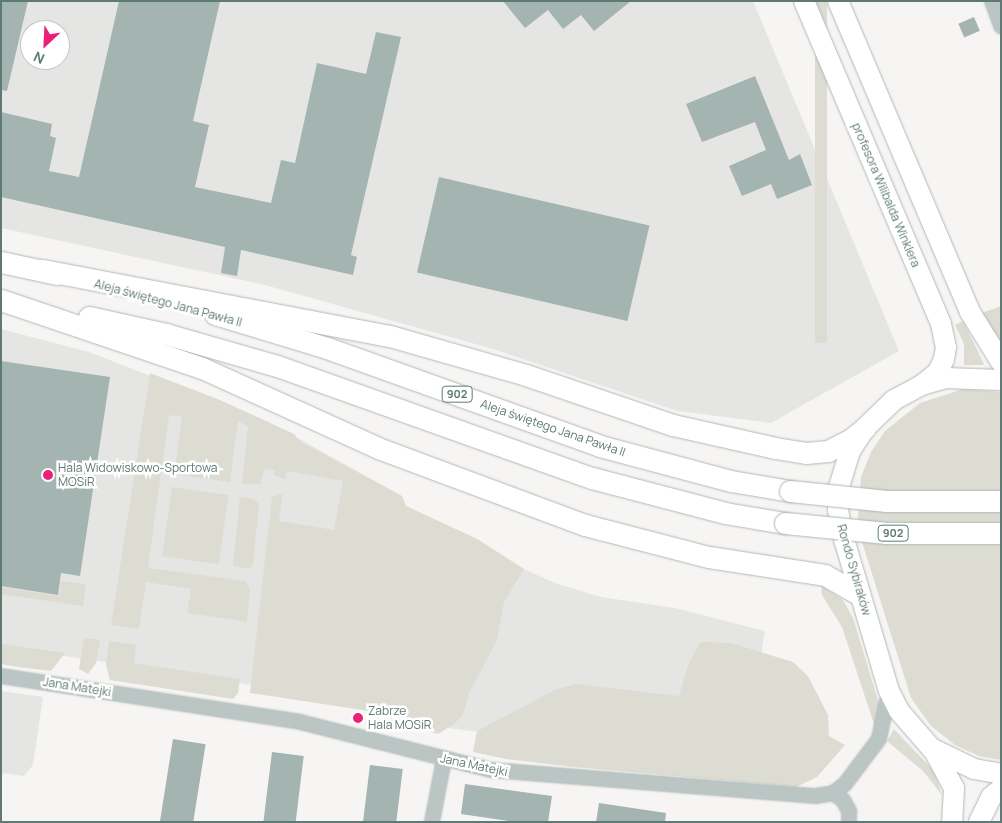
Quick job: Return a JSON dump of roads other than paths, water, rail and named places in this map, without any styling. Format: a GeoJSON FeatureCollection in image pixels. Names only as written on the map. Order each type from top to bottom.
{"type":"FeatureCollection","features":[{"type":"Feature","properties":{"kind":"main road","name":"profesora Wilibalda Winklera"},"geometry":{"type":"LineString","coordinates":[[804,1],[941,324],[946,347],[944,360],[938,372],[922,385]]}},
{"type":"Feature","properties":{"kind":"main road"},"geometry":{"type":"LineString","coordinates":[[838,1],[970,312],[1001,362]]}},
{"type":"Feature","properties":{"kind":"main road","name":"Aleja świętego Jana Pawła II"},"geometry":{"type":"LineString","coordinates":[[1,262],[43,270],[193,308],[327,348],[626,454],[731,481],[790,491],[886,501],[1001,501]]}},
{"type":"Feature","properties":{"kind":"main road"},"geometry":{"type":"LineString","coordinates":[[43,270],[390,336],[518,373],[673,424],[775,448],[806,453],[828,451],[850,440],[864,428]]}},
{"type":"Feature","properties":{"kind":"main road"},"geometry":{"type":"LineString","coordinates":[[1,299],[202,368],[378,448],[556,515],[664,548],[825,575],[860,596]]}},
{"type":"Feature","properties":{"kind":"main road","name":"902"},"geometry":{"type":"LineString","coordinates":[[1,299],[234,353],[356,393],[592,478],[725,513],[785,523],[887,533],[1001,533]]}},
{"type":"Feature","properties":{"kind":"main road","name":"Rondo Sybiraków"},"geometry":{"type":"LineString","coordinates":[[1001,380],[964,377],[922,385],[894,400],[864,428],[843,468],[838,509],[860,596],[889,691],[899,711],[931,748],[974,768],[1001,774]]}},
{"type":"Feature","properties":{"kind":"main road"},"geometry":{"type":"LineString","coordinates":[[931,748],[952,783],[952,822]]}},
{"type":"Feature","properties":{"kind":"main road"},"geometry":{"type":"LineString","coordinates":[[979,822],[984,809],[1001,789]]}},
{"type":"Feature","properties":{"kind":"street"},"geometry":{"type":"LineString","coordinates":[[992,1],[1001,26]]}},
{"type":"Feature","properties":{"kind":"street","name":"Jana Matejki"},"geometry":{"type":"LineString","coordinates":[[1,676],[300,722],[444,759],[531,776],[816,796],[833,793]]}},
{"type":"Feature","properties":{"kind":"street"},"geometry":{"type":"LineString","coordinates":[[849,822],[849,812],[843,800],[833,793],[845,784],[879,739],[889,691]]}},
{"type":"Feature","properties":{"kind":"street"},"geometry":{"type":"LineString","coordinates":[[432,822],[444,759]]}},
{"type":"Feature","properties":{"kind":"place","name":"Hala Widowiskowo-Sportowa MOSiR"},"geometry":{"type":"Point","coordinates":[48,475]}},
{"type":"Feature","properties":{"kind":"place","name":"Zabrze Hala MOSiR"},"geometry":{"type":"Point","coordinates":[358,718]}}]}
